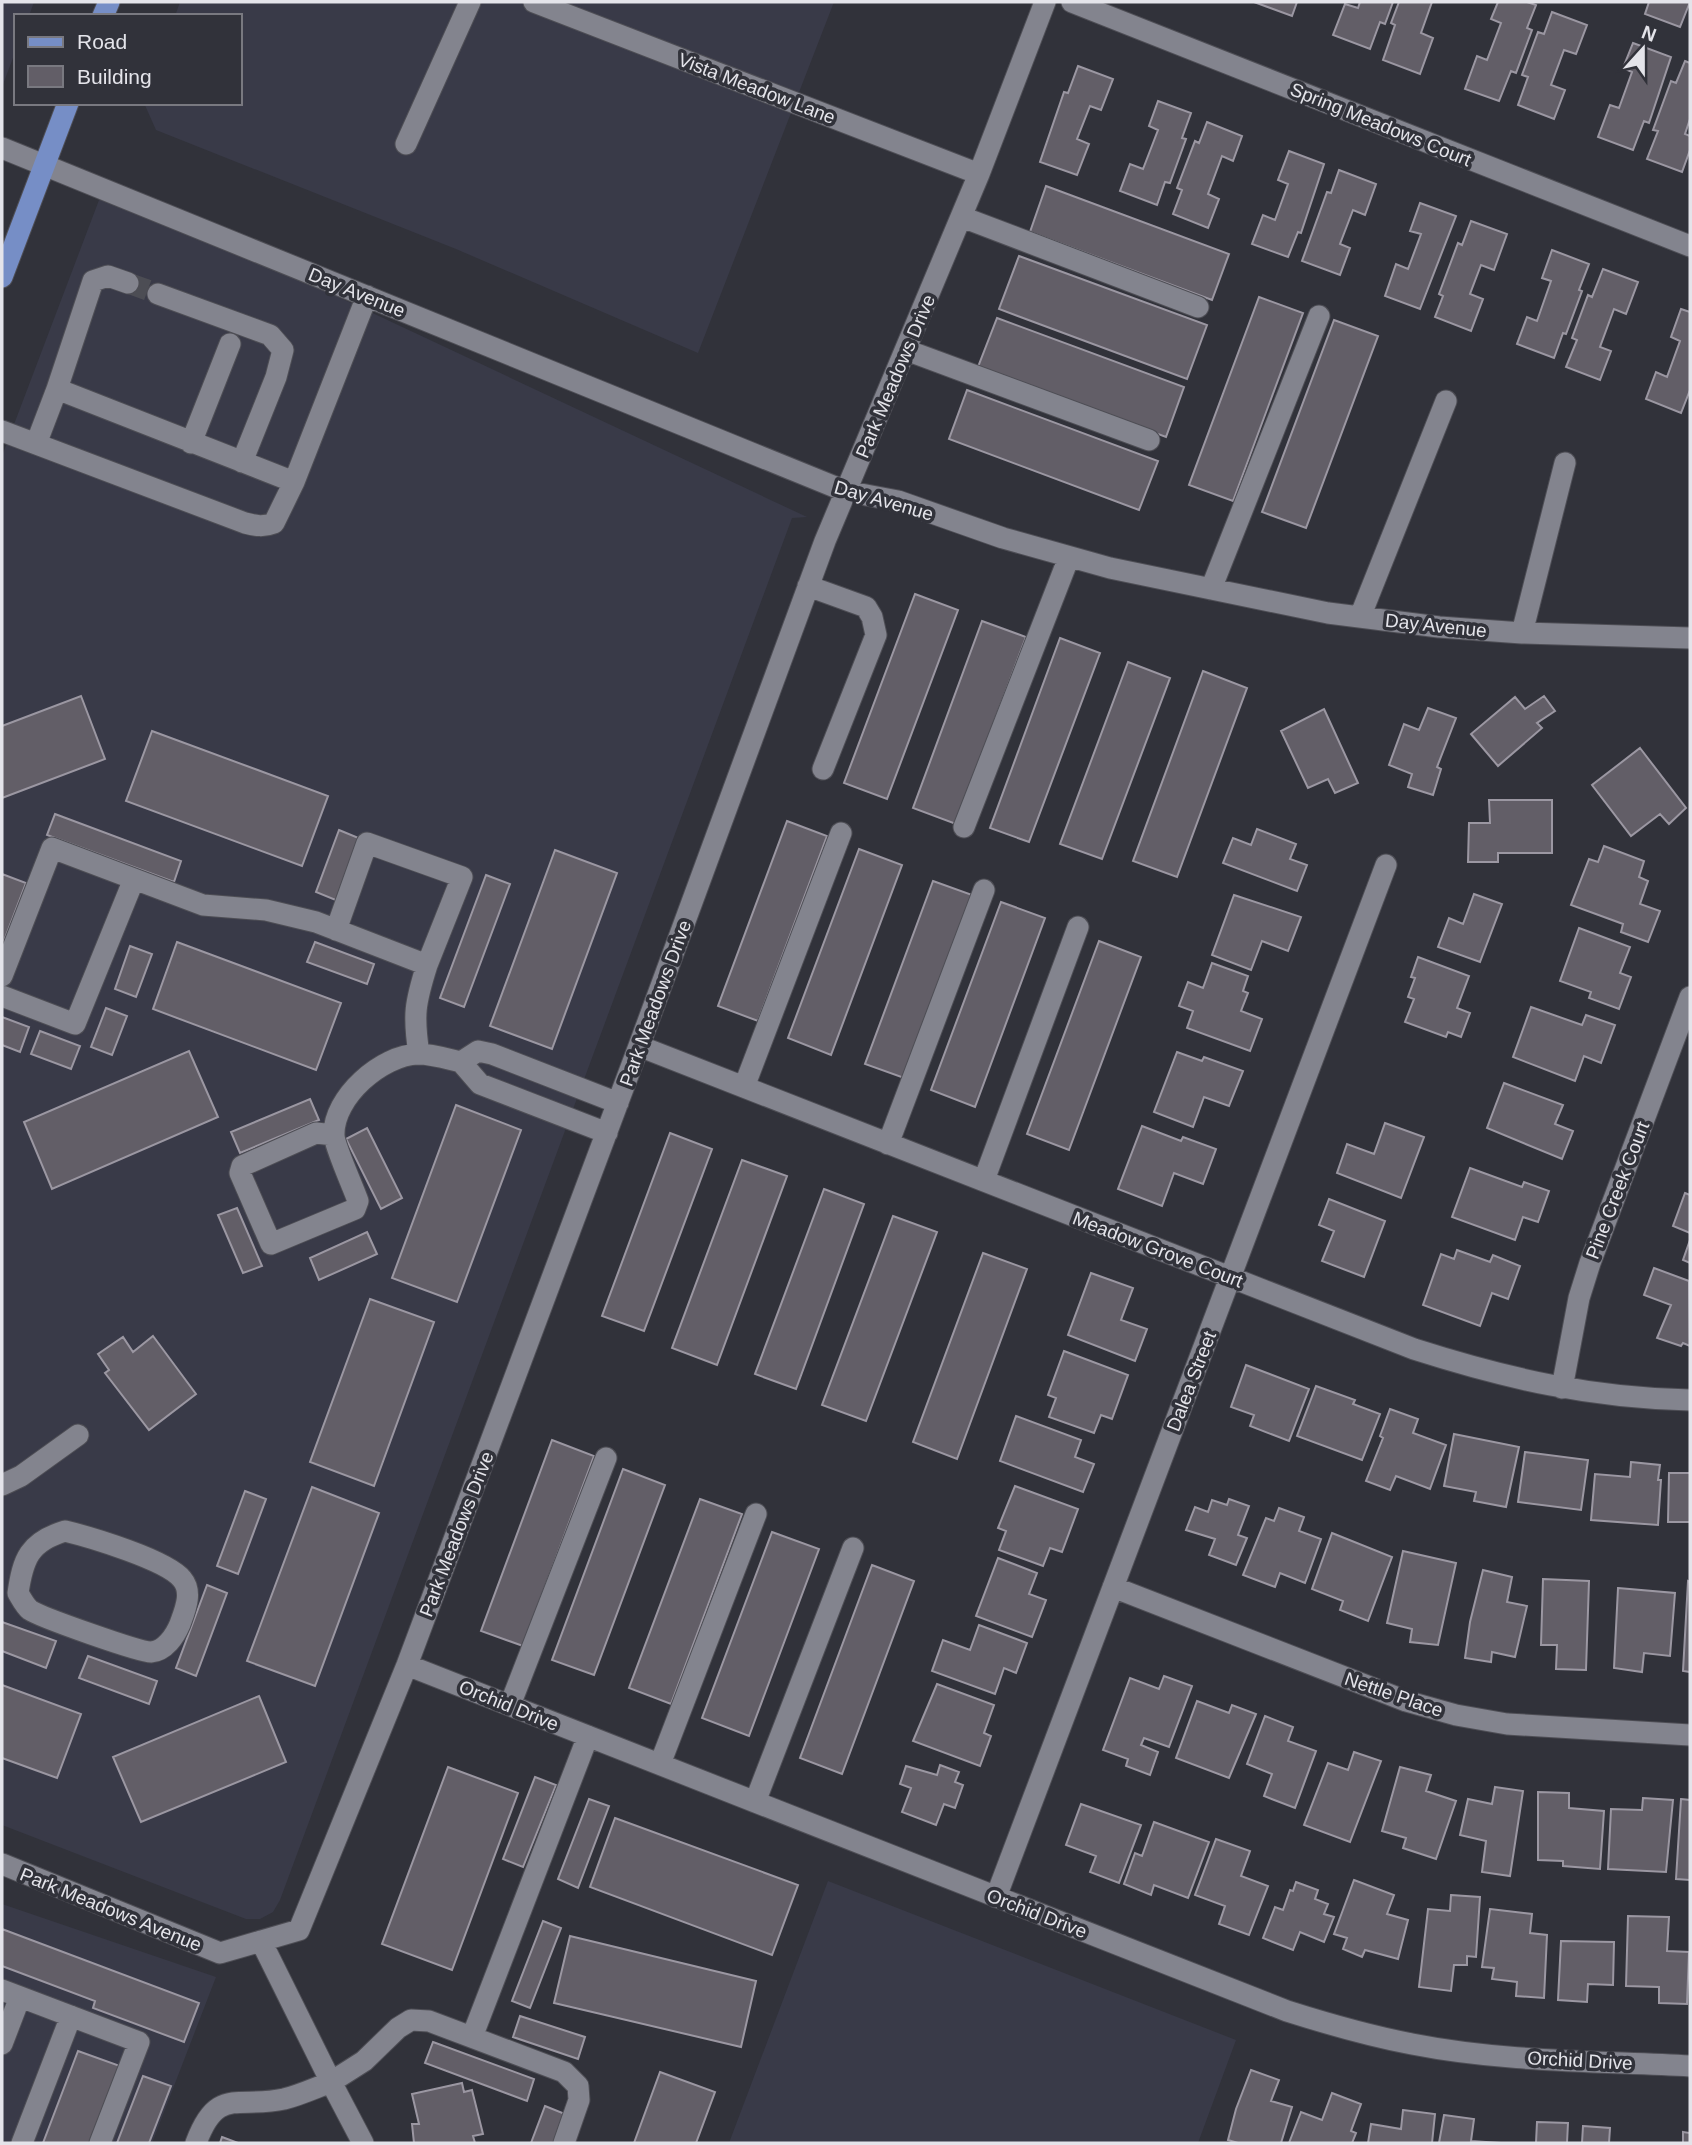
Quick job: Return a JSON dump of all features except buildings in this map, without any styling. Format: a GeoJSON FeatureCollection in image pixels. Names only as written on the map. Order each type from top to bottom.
{"type":"FeatureCollection","features":[{"type":"Feature","properties":{"kind":"main road"},"geometry":{"type":"LineString","coordinates":[[2,277],[67,105]]}},
{"type":"Feature","properties":{"kind":"street"},"geometry":{"type":"LineString","coordinates":[[406,144],[470,2]]}},
{"type":"Feature","properties":{"kind":"street","name":"Vista Meadow Lane"},"geometry":{"type":"LineString","coordinates":[[534,2],[979,174]]}},
{"type":"Feature","properties":{"kind":"street","name":"Park Meadows Drive"},"geometry":{"type":"LineString","coordinates":[[219,1953],[299,1930],[407,1665],[607,1133],[808,586],[845,491],[962,216],[1045,2]]}},
{"type":"Feature","properties":{"kind":"street","name":"Spring Meadows Court"},"geometry":{"type":"LineString","coordinates":[[1072,2],[1690,246]]}},
{"type":"Feature","properties":{"kind":"street","name":"Day Avenue"},"geometry":{"type":"LineString","coordinates":[[2,148],[845,491],[898,501],[1003,538],[1110,569],[1328,613],[1439,627],[1522,633],[1690,638]]}},
{"type":"Feature","properties":{"kind":"street"},"geometry":{"type":"LineString","coordinates":[[962,216],[1198,307]]}},
{"type":"Feature","properties":{"kind":"street"},"geometry":{"type":"LineString","coordinates":[[36,444],[93,281],[108,276],[128,283]]}},
{"type":"Feature","properties":{"kind":"street"},"geometry":{"type":"LineString","coordinates":[[158,294],[270,335],[283,350],[276,377],[243,462]]}},
{"type":"Feature","properties":{"kind":"street"},"geometry":{"type":"LineString","coordinates":[[2,431],[257,526],[274,523],[294,482],[366,296]]}},
{"type":"Feature","properties":{"kind":"street"},"geometry":{"type":"LineString","coordinates":[[1211,589],[1320,316]]}},
{"type":"Feature","properties":{"kind":"street"},"geometry":{"type":"LineString","coordinates":[[191,443],[230,344]]}},
{"type":"Feature","properties":{"kind":"street"},"geometry":{"type":"LineString","coordinates":[[906,350],[1149,440]]}},
{"type":"Feature","properties":{"kind":"street"},"geometry":{"type":"LineString","coordinates":[[57,389],[294,482]]}},
{"type":"Feature","properties":{"kind":"street"},"geometry":{"type":"LineString","coordinates":[[1360,617],[1446,401]]}},
{"type":"Feature","properties":{"kind":"street"},"geometry":{"type":"LineString","coordinates":[[1522,633],[1565,463]]}},
{"type":"Feature","properties":{"kind":"street"},"geometry":{"type":"LineString","coordinates":[[964,827],[1069,556]]}},
{"type":"Feature","properties":{"kind":"street"},"geometry":{"type":"LineString","coordinates":[[808,586],[866,607],[872,617],[876,635],[823,769]]}},
{"type":"Feature","properties":{"kind":"street"},"geometry":{"type":"LineString","coordinates":[[744,1087],[841,833]]}},
{"type":"Feature","properties":{"kind":"street"},"geometry":{"type":"LineString","coordinates":[[336,930],[368,843],[462,877],[417,995],[414,1020],[419,1054]]}},
{"type":"Feature","properties":{"kind":"street"},"geometry":{"type":"LineString","coordinates":[[2,976],[52,848],[203,905],[266,911],[316,922],[427,965]]}},
{"type":"Feature","properties":{"kind":"street","name":"Dalea Street"},"geometry":{"type":"LineString","coordinates":[[996,1897],[1387,865]]}},
{"type":"Feature","properties":{"kind":"street"},"geometry":{"type":"LineString","coordinates":[[2,996],[75,1024],[134,879]]}},
{"type":"Feature","properties":{"kind":"street"},"geometry":{"type":"LineString","coordinates":[[888,1144],[984,891]]}},
{"type":"Feature","properties":{"kind":"street"},"geometry":{"type":"LineString","coordinates":[[984,1180],[1078,927]]}},
{"type":"Feature","properties":{"kind":"street","name":"Pine Creek Court"},"geometry":{"type":"LineString","coordinates":[[1562,1388],[1579,1298],[1590,1263],[1690,997]]}},
{"type":"Feature","properties":{"kind":"street","name":"Meadow Grove Court"},"geometry":{"type":"LineString","coordinates":[[639,1046],[1414,1349],[1483,1371],[1562,1388],[1648,1399],[1690,1400]]}},
{"type":"Feature","properties":{"kind":"street"},"geometry":{"type":"LineString","coordinates":[[461,1062],[478,1051],[492,1054],[618,1103]]}},
{"type":"Feature","properties":{"kind":"street"},"geometry":{"type":"LineString","coordinates":[[334,1135],[316,1133],[242,1166],[240,1173],[271,1244],[355,1209],[358,1202],[334,1135],[339,1115],[352,1089],[372,1072],[398,1057],[419,1054],[461,1062],[480,1084],[607,1133]]}},
{"type":"Feature","properties":{"kind":"street"},"geometry":{"type":"LineString","coordinates":[[2,1485],[21,1476],[78,1435]]}},
{"type":"Feature","properties":{"kind":"street"},"geometry":{"type":"LineString","coordinates":[[510,1705],[606,1458]]}},
{"type":"Feature","properties":{"kind":"street"},"geometry":{"type":"LineString","coordinates":[[660,1764],[756,1514]]}},
{"type":"Feature","properties":{"kind":"street"},"geometry":{"type":"LineString","coordinates":[[65,1531],[103,1541],[171,1569],[183,1580],[188,1597],[179,1627],[165,1647],[151,1652],[129,1648],[30,1610],[18,1593],[22,1564],[35,1546],[48,1536],[65,1531]]}},
{"type":"Feature","properties":{"kind":"street"},"geometry":{"type":"LineString","coordinates":[[755,1802],[853,1548]]}},
{"type":"Feature","properties":{"kind":"street"},"geometry":{"type":"LineString","coordinates":[[2,1557],[22,1564]]}},
{"type":"Feature","properties":{"kind":"street","name":"Nettle Place"},"geometry":{"type":"LineString","coordinates":[[1113,1587],[1406,1701],[1456,1715],[1507,1724],[1690,1735]]}},
{"type":"Feature","properties":{"kind":"street","name":"Orchid Drive"},"geometry":{"type":"LineString","coordinates":[[407,1665],[1287,2011],[1343,2028],[1413,2044],[1485,2054],[1690,2066]]}},
{"type":"Feature","properties":{"kind":"street"},"geometry":{"type":"LineString","coordinates":[[472,2037],[588,1737]]}},
{"type":"Feature","properties":{"kind":"street","name":"Park Meadows Avenue"},"geometry":{"type":"LineString","coordinates":[[2,1864],[219,1953]]}},
{"type":"Feature","properties":{"kind":"street"},"geometry":{"type":"LineString","coordinates":[[261,1941],[363,2143]]}},
{"type":"Feature","properties":{"kind":"street"},"geometry":{"type":"LineString","coordinates":[[2,2044],[11,1993],[139,2042],[100,2143]]}},
{"type":"Feature","properties":{"kind":"street"},"geometry":{"type":"LineString","coordinates":[[22,2143],[71,2016]]}},
{"type":"Feature","properties":{"kind":"street"},"geometry":{"type":"LineString","coordinates":[[196,2143],[203,2124],[212,2112],[223,2105],[283,2099],[331,2082],[364,2062],[398,2028],[411,2020],[429,2021],[564,2072],[578,2086],[579,2100],[565,2143]]}},
{"type":"Feature","properties":{"kind":"shaded area"},"geometry":{"type":"Polygon","coordinates":[[[2,2],[34,2],[30,14],[14,14],[14,55],[2,87],[2,2]]]}},
{"type":"Feature","properties":{"kind":"shaded area"},"geometry":{"type":"Polygon","coordinates":[[[180,2],[834,2],[698,353],[456,249],[156,130],[145,105],[242,105],[242,14],[176,14],[180,2]]]}},
{"type":"Feature","properties":{"kind":"shaded area"},"geometry":{"type":"Polygon","coordinates":[[[104,187],[807,517],[792,518],[280,1900],[273,1912],[260,1919],[246,1919],[2,1825],[2,456],[104,187]]]}},
{"type":"Feature","properties":{"kind":"shaded area"},"geometry":{"type":"Polygon","coordinates":[[[828,1881],[1236,2040],[1198,2143],[729,2143],[828,1881]]]}},
{"type":"Feature","properties":{"kind":"shaded area"},"geometry":{"type":"Polygon","coordinates":[[[2,1904],[216,1977],[152,2143],[2,2143],[2,1904]]]}},
{"type":"Feature","properties":{"kind":"tunnel"},"geometry":{"type":"LineString","coordinates":[[128,283],[158,294]]}}]}
